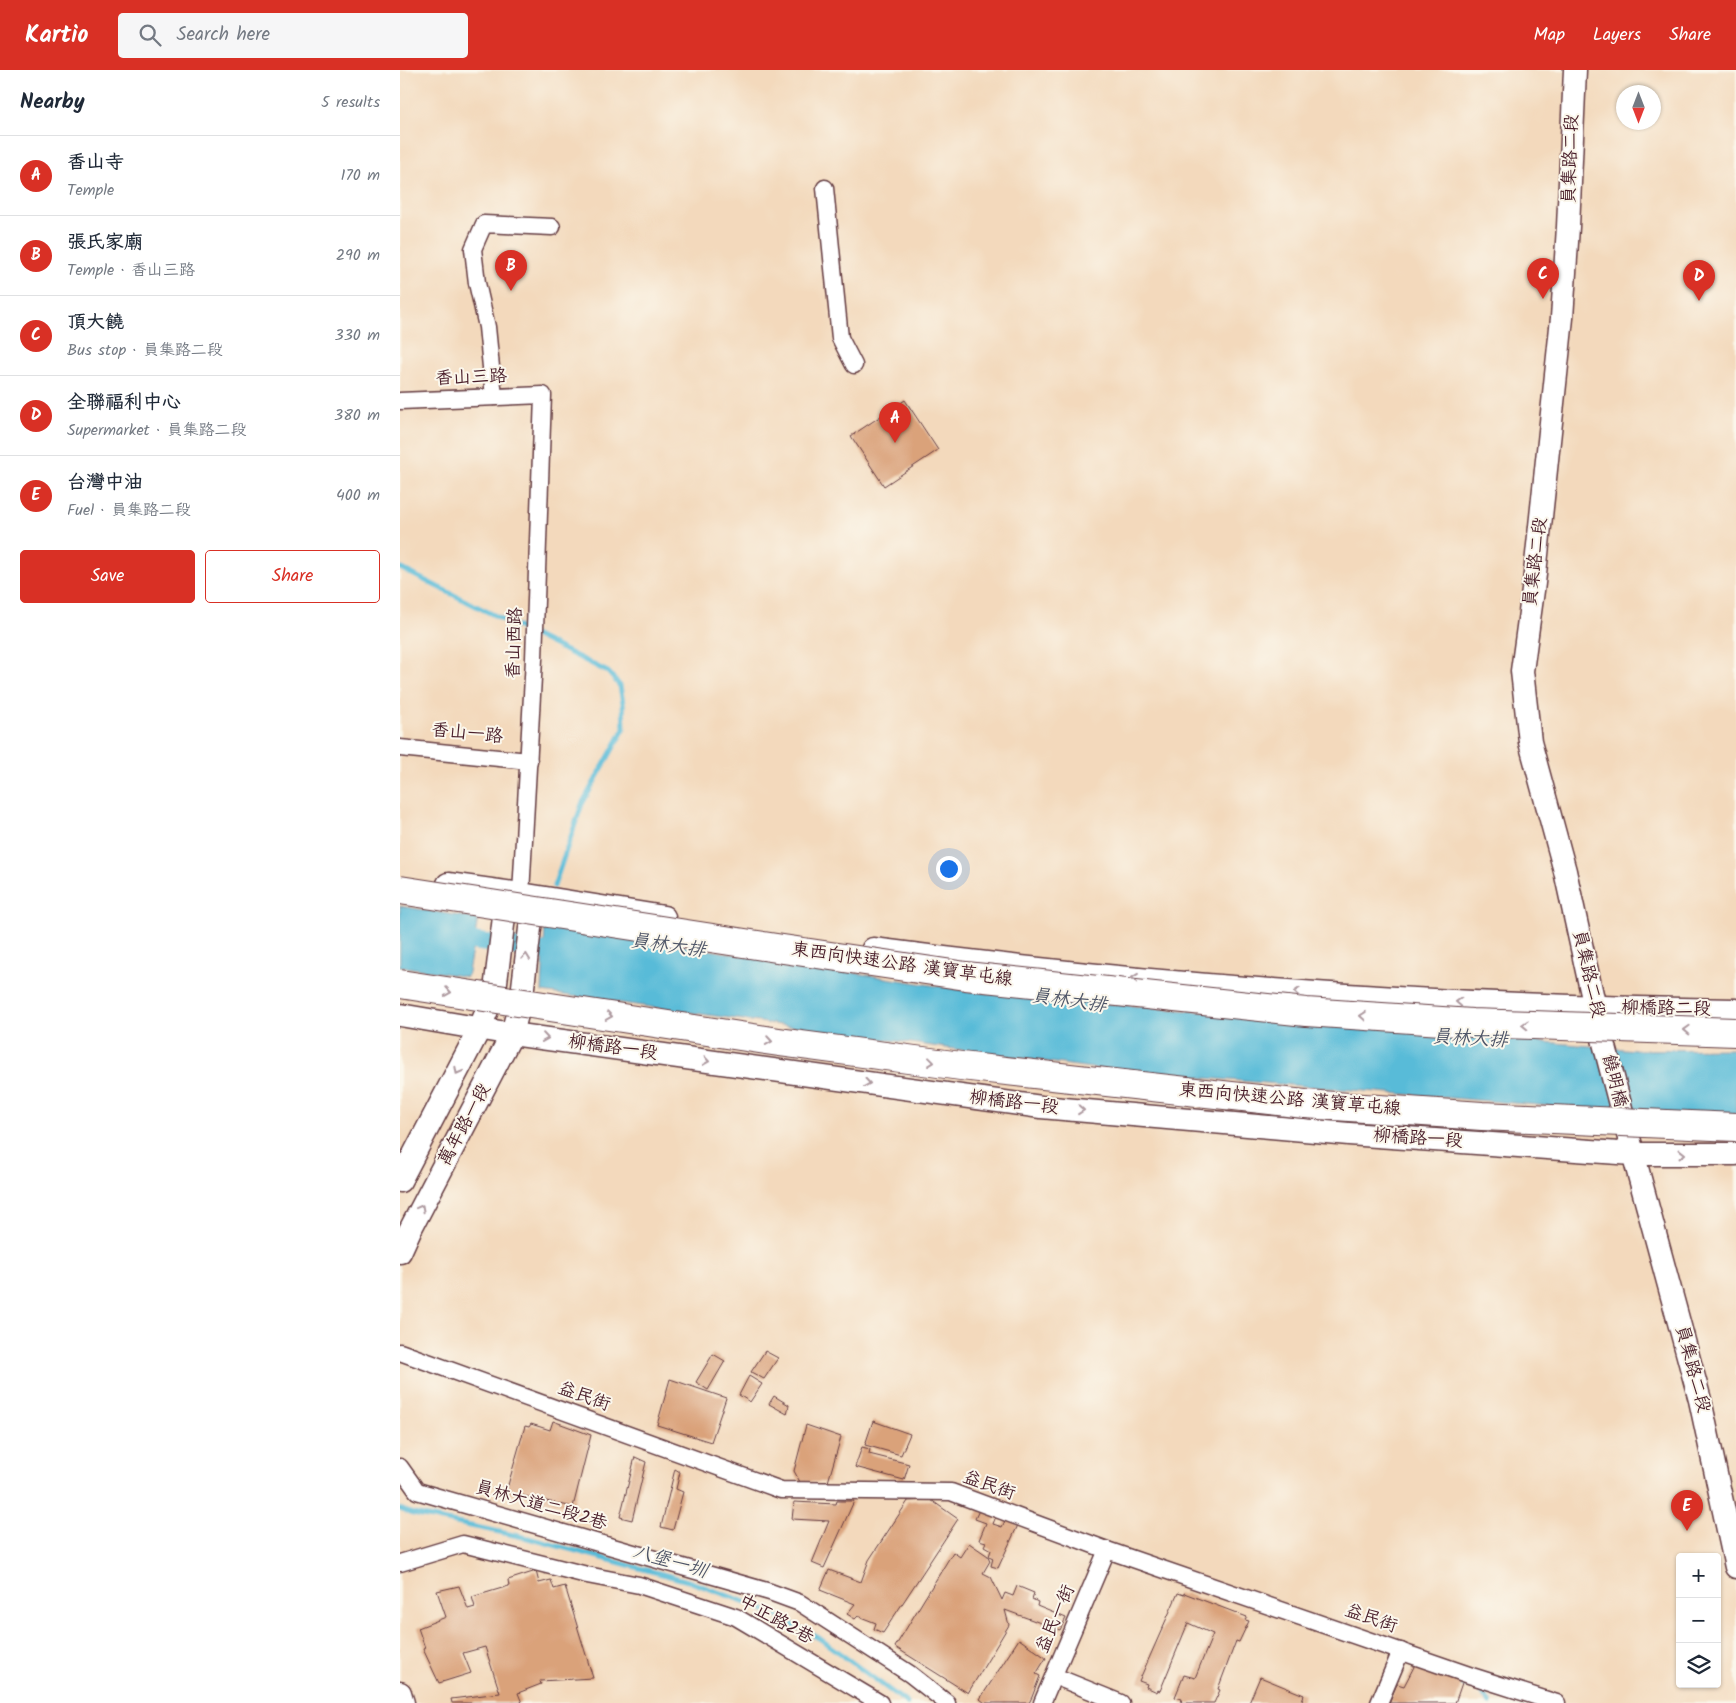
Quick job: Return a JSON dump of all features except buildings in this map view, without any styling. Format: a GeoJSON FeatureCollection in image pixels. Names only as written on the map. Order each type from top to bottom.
{"type":"FeatureCollection","features":[{"type":"Feature","properties":{"kind":"highway","name":"東西向快速公路 漢寶草屯線"},"geometry":{"type":"LineString","coordinates":[[400,890],[966,976],[1306,1012],[1472,1023],[1736,1032]]}},
{"type":"Feature","properties":{"kind":"highway","name":"東西向快速公路 漢寶草屯線"},"geometry":{"type":"LineString","coordinates":[[400,984],[779,1042],[961,1066],[1295,1103],[1482,1116],[1736,1126]]}},
{"type":"Feature","properties":{"kind":"main road","name":"員集路二段"},"geometry":{"type":"LineString","coordinates":[[1575,70],[1562,318],[1534,583],[1522,671],[1530,742],[1565,871],[1605,1045]]}},
{"type":"Feature","properties":{"kind":"main road"},"geometry":{"type":"LineString","coordinates":[[400,878],[521,894],[790,938],[967,961],[1144,979],[1354,996],[1595,1008]]}},
{"type":"Feature","properties":{"kind":"main road","name":"萬年路一段"},"geometry":{"type":"LineString","coordinates":[[400,1181],[480,1028],[495,990],[504,917],[521,894]]}},
{"type":"Feature","properties":{"kind":"main road","name":"萬年路一段"},"geometry":{"type":"LineString","coordinates":[[400,1252],[512,1034],[522,994],[531,920],[521,894]]}},
{"type":"Feature","properties":{"kind":"main road","name":"柳橋路二段"},"geometry":{"type":"LineString","coordinates":[[1595,1008],[1736,1010]]}},
{"type":"Feature","properties":{"kind":"main road","name":"柳橋路一段"},"geometry":{"type":"LineString","coordinates":[[400,1015],[512,1034],[1041,1107],[1349,1134],[1633,1154]]}},
{"type":"Feature","properties":{"kind":"main road","name":"饒明橋"},"geometry":{"type":"LineString","coordinates":[[1605,1045],[1623,1116]]}},
{"type":"Feature","properties":{"kind":"main road","name":"員集路二段"},"geometry":{"type":"LineString","coordinates":[[1623,1116],[1700,1400],[1736,1566]]}},
{"type":"Feature","properties":{"kind":"main road"},"geometry":{"type":"LineString","coordinates":[[1633,1154],[1736,1154]]}},
{"type":"Feature","properties":{"kind":"main road"},"geometry":{"type":"LineString","coordinates":[[400,1693],[403,1703]]}},
{"type":"Feature","properties":{"kind":"street"},"geometry":{"type":"LineString","coordinates":[[825,188],[840,338],[854,365]]}},
{"type":"Feature","properties":{"kind":"street"},"geometry":{"type":"LineString","coordinates":[[494,397],[487,328],[477,283],[473,249],[484,224],[552,227]]}},
{"type":"Feature","properties":{"kind":"street","name":"香山三路"},"geometry":{"type":"LineString","coordinates":[[400,400],[543,395]]}},
{"type":"Feature","properties":{"kind":"street","name":"香山西路"},"geometry":{"type":"LineString","coordinates":[[521,894],[536,614],[543,395]]}},
{"type":"Feature","properties":{"kind":"street","name":"香山一路"},"geometry":{"type":"LineString","coordinates":[[400,748],[529,761]]}},
{"type":"Feature","properties":{"kind":"street","name":"益民街"},"geometry":{"type":"LineString","coordinates":[[400,1352],[781,1490],[950,1492],[1107,1550],[1472,1676],[1557,1703]]}},
{"type":"Feature","properties":{"kind":"street","name":"員林大道二段2巷"},"geometry":{"type":"LineString","coordinates":[[400,1466],[417,1491],[761,1589],[800,1603],[910,1674],[947,1703]]}},
{"type":"Feature","properties":{"kind":"street","name":"中正路2巷"},"geometry":{"type":"LineString","coordinates":[[400,1563],[463,1544],[587,1575],[638,1585],[736,1617],[880,1703]]}},
{"type":"Feature","properties":{"kind":"street","name":"益民一街"},"geometry":{"type":"LineString","coordinates":[[1042,1703],[1107,1550]]}},
{"type":"Feature","properties":{"kind":"street"},"geometry":{"type":"LineString","coordinates":[[1379,1703],[1401,1651]]}},
{"type":"Feature","properties":{"kind":"street"},"geometry":{"type":"LineString","coordinates":[[1054,1676],[1121,1703]]}},
{"type":"Feature","properties":{"kind":"water"},"geometry":{"type":"Polygon","coordinates":[[[400,906],[478,919],[467,977],[400,966],[400,906]]]}},
{"type":"Feature","properties":{"kind":"water"},"geometry":{"type":"Polygon","coordinates":[[[545,924],[975,992],[1635,1050],[1736,1049],[1736,1117],[1686,1117],[1106,1070],[542,992],[545,924]]]}},
{"type":"Feature","properties":{"kind":"waterway"},"geometry":{"type":"LineString","coordinates":[[400,568],[608,672],[620,686],[624,729],[582,804],[554,886]]}},
{"type":"Feature","properties":{"kind":"waterway","name":"員林大排"},"geometry":{"type":"LineString","coordinates":[[450,938],[568,954]]}},
{"type":"Feature","properties":{"kind":"waterway","name":"八堡一圳"},"geometry":{"type":"LineString","coordinates":[[400,1509],[413,1514],[528,1538],[688,1581],[759,1607],[819,1638],[907,1703]]}},
{"type":"Feature","properties":{"kind":"waterway"},"geometry":{"type":"LineString","coordinates":[[1457,1682],[1479,1690],[1490,1703]]}},
{"type":"Feature","properties":{"kind":"place","name":"張氏家廟"},"geometry":{"type":"Point","coordinates":[511,291]}},
{"type":"Feature","properties":{"kind":"place","name":"頂大饒"},"geometry":{"type":"Point","coordinates":[1543,299]}},
{"type":"Feature","properties":{"kind":"place","name":"全聯福利中心"},"geometry":{"type":"Point","coordinates":[1699,301]}},
{"type":"Feature","properties":{"kind":"place","name":"香山寺"},"geometry":{"type":"Point","coordinates":[895,443]}},
{"type":"Feature","properties":{"kind":"place","name":"台灣中油"},"geometry":{"type":"Point","coordinates":[1687,1531]}}]}
